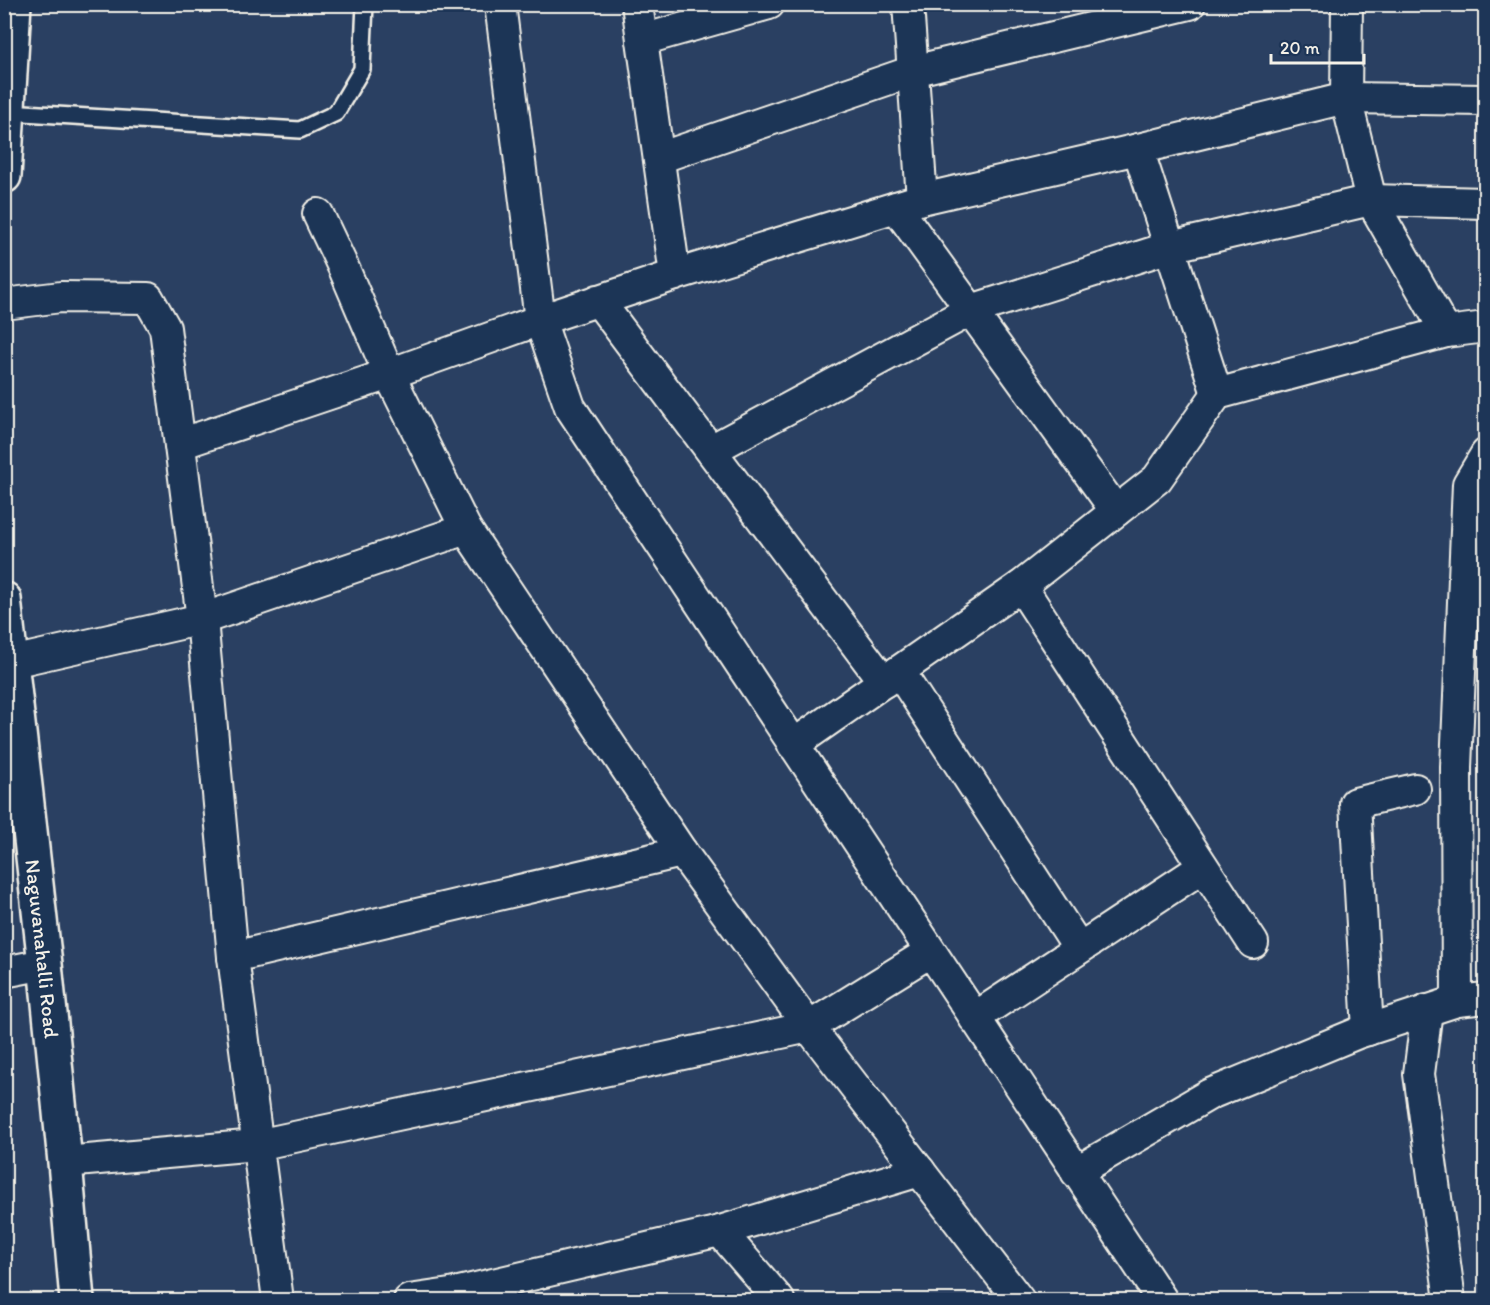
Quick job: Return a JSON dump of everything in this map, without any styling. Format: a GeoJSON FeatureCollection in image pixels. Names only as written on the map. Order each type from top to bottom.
{"type":"FeatureCollection","features":[{"type":"Feature","properties":{"kind":"street"},"geometry":{"type":"LineString","coordinates":[[4,176],[14,4]]}},
{"type":"Feature","properties":{"kind":"street"},"geometry":{"type":"LineString","coordinates":[[500,4],[540,320],[570,407],[1162,1300]]}},
{"type":"Feature","properties":{"kind":"street"},"geometry":{"type":"LineString","coordinates":[[637,4],[675,275]]}},
{"type":"Feature","properties":{"kind":"street"},"geometry":{"type":"LineString","coordinates":[[642,40],[769,4]]}},
{"type":"Feature","properties":{"kind":"street"},"geometry":{"type":"LineString","coordinates":[[908,4],[913,71],[909,203],[971,310],[1116,511]]}},
{"type":"Feature","properties":{"kind":"street"},"geometry":{"type":"LineString","coordinates":[[659,158],[913,71],[1190,4]]}},
{"type":"Feature","properties":{"kind":"street"},"geometry":{"type":"LineString","coordinates":[[1347,4],[1346,98],[1371,200],[1446,332]]}},
{"type":"Feature","properties":{"kind":"street"},"geometry":{"type":"LineString","coordinates":[[180,444],[389,374],[598,300],[909,203],[1346,98],[1485,100]]}},
{"type":"Feature","properties":{"kind":"street"},"geometry":{"type":"LineString","coordinates":[[1138,149],[1217,394]]}},
{"type":"Feature","properties":{"kind":"street"},"geometry":{"type":"LineString","coordinates":[[711,450],[971,310],[1170,247],[1371,200],[1485,203]]}},
{"type":"Feature","properties":{"kind":"street"},"geometry":{"type":"LineString","coordinates":[[318,214],[389,374],[466,529],[682,852],[809,1027],[1020,1300]]}},
{"type":"Feature","properties":{"kind":"street"},"geometry":{"type":"LineString","coordinates":[[4,304],[61,297],[148,298],[165,328],[202,619],[233,957],[278,1300]]}},
{"type":"Feature","properties":{"kind":"street"},"geometry":{"type":"LineString","coordinates":[[598,300],[711,450],[891,677],[1079,948]]}},
{"type":"Feature","properties":{"kind":"street"},"geometry":{"type":"LineString","coordinates":[[793,745],[1021,586],[1157,479],[1217,394],[1446,332],[1485,327]]}},
{"type":"Feature","properties":{"kind":"street"},"geometry":{"type":"LineString","coordinates":[[1076,1172],[1210,1094],[1368,1030],[1471,999],[1456,767],[1468,484],[1485,454]]}},
{"type":"Feature","properties":{"kind":"street"},"geometry":{"type":"LineString","coordinates":[[12,662],[202,619],[466,529]]}},
{"type":"Feature","properties":{"kind":"street"},"geometry":{"type":"LineString","coordinates":[[1021,586],[1252,943]]}},
{"type":"Feature","properties":{"kind":"street","name":"Naguvanahalli Road"},"geometry":{"type":"LineString","coordinates":[[4,599],[45,964],[77,1300]]}},
{"type":"Feature","properties":{"kind":"street"},"geometry":{"type":"LineString","coordinates":[[1368,1030],[1355,803],[1415,789]]}},
{"type":"Feature","properties":{"kind":"street"},"geometry":{"type":"LineString","coordinates":[[233,957],[682,852]]}},
{"type":"Feature","properties":{"kind":"street"},"geometry":{"type":"LineString","coordinates":[[974,1018],[1203,867]]}},
{"type":"Feature","properties":{"kind":"street"},"geometry":{"type":"LineString","coordinates":[[65,1162],[257,1145],[809,1027],[930,952]]}},
{"type":"Feature","properties":{"kind":"street"},"geometry":{"type":"LineString","coordinates":[[4,972],[45,964]]}},
{"type":"Feature","properties":{"kind":"street"},"geometry":{"type":"LineString","coordinates":[[1426,1011],[1419,1074],[1450,1300]]}},
{"type":"Feature","properties":{"kind":"street"},"geometry":{"type":"LineString","coordinates":[[409,1300],[451,1298],[510,1280],[720,1231],[920,1171]]}},
{"type":"Feature","properties":{"kind":"street"},"geometry":{"type":"LineString","coordinates":[[720,1231],[779,1300]]}},
{"type":"Feature","properties":{"kind":"street"},"geometry":{"type":"LineString","coordinates":[[510,1280],[536,1300]]}},
{"type":"Feature","properties":{"kind":"lane"},"geometry":{"type":"LineString","coordinates":[[8,111],[300,130],[336,113],[363,69],[365,4]]}}]}
